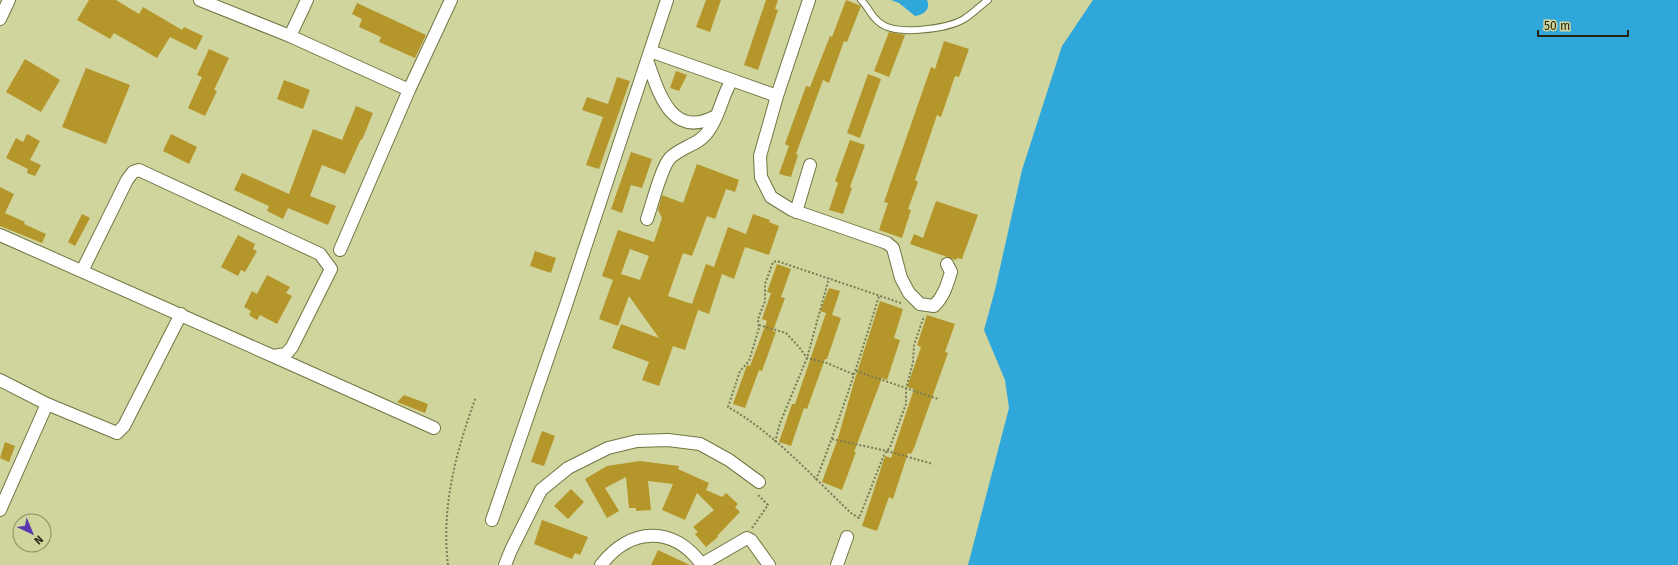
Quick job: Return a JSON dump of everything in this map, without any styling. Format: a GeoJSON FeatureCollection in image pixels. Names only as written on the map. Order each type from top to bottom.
{"type":"FeatureCollection","features":[{"type":"Feature","properties":{"kind":"street"},"geometry":{"type":"LineString","coordinates":[[0,20],[8,0]]}},
{"type":"Feature","properties":{"kind":"street"},"geometry":{"type":"LineString","coordinates":[[200,0],[219,4],[408,90]]}},
{"type":"Feature","properties":{"kind":"street"},"geometry":{"type":"LineString","coordinates":[[290,36],[307,0]]}},
{"type":"Feature","properties":{"kind":"street"},"geometry":{"type":"LineString","coordinates":[[340,250],[408,90],[451,0]]}},
{"type":"Feature","properties":{"kind":"street"},"geometry":{"type":"LineString","coordinates":[[492,520],[565,308],[667,0]]}},
{"type":"Feature","properties":{"kind":"street"},"geometry":{"type":"LineString","coordinates":[[810,0],[777,96],[760,156],[761,177],[772,197],[796,212],[887,243],[893,248],[901,278],[909,293],[920,304],[934,306],[939,301],[944,293],[951,272],[947,264]]}},
{"type":"Feature","properties":{"kind":"street"},"geometry":{"type":"LineString","coordinates":[[648,56],[732,80],[777,96]]}},
{"type":"Feature","properties":{"kind":"street"},"geometry":{"type":"LineString","coordinates":[[648,56],[659,92],[674,115],[683,121],[692,123],[706,121],[716,116]]}},
{"type":"Feature","properties":{"kind":"street"},"geometry":{"type":"LineString","coordinates":[[647,219],[669,159],[684,148],[702,139],[710,129],[726,89],[732,80]]}},
{"type":"Feature","properties":{"kind":"street"},"geometry":{"type":"LineString","coordinates":[[796,212],[810,165]]}},
{"type":"Feature","properties":{"kind":"street"},"geometry":{"type":"LineString","coordinates":[[82,271],[127,180],[134,172],[139,170],[320,254],[331,270],[292,348],[286,354],[273,356]]}},
{"type":"Feature","properties":{"kind":"street"},"geometry":{"type":"LineString","coordinates":[[0,235],[181,314],[434,428]]}},
{"type":"Feature","properties":{"kind":"street"},"geometry":{"type":"LineString","coordinates":[[0,380],[47,404],[117,433],[124,426],[181,314]]}},
{"type":"Feature","properties":{"kind":"street"},"geometry":{"type":"LineString","coordinates":[[0,510],[47,404]]}},
{"type":"Feature","properties":{"kind":"street"},"geometry":{"type":"LineString","coordinates":[[505,565],[541,490],[568,468],[608,448],[636,441],[668,440],[700,444],[729,460],[760,482]]}},
{"type":"Feature","properties":{"kind":"street"},"geometry":{"type":"LineString","coordinates":[[601,565],[609,554],[621,544],[634,538],[650,535],[676,541],[688,547],[702,565],[747,538],[769,565]]}},
{"type":"Feature","properties":{"kind":"street"},"geometry":{"type":"LineString","coordinates":[[837,565],[847,537]]}},
{"type":"Feature","properties":{"kind":"lane"},"geometry":{"type":"LineString","coordinates":[[861,0],[870,15],[882,25],[911,30],[929,30],[964,19],[988,0]]}},
{"type":"Feature","properties":{"kind":"path"},"geometry":{"type":"LineString","coordinates":[[906,305],[777,261],[773,262],[765,284],[765,301],[758,319],[759,328],[749,361],[740,371],[728,407],[747,418],[775,442],[850,513],[859,518],[884,454],[890,447],[906,404],[906,389],[913,362],[914,345],[926,311]]}},
{"type":"Feature","properties":{"kind":"path"},"geometry":{"type":"LineString","coordinates":[[775,442],[780,423],[807,358],[829,278]]}},
{"type":"Feature","properties":{"kind":"path"},"geometry":{"type":"LineString","coordinates":[[816,480],[855,375],[879,296]]}},
{"type":"Feature","properties":{"kind":"path"},"geometry":{"type":"LineString","coordinates":[[759,325],[786,334],[799,347],[807,358],[855,375]]}},
{"type":"Feature","properties":{"kind":"path"},"geometry":{"type":"LineString","coordinates":[[856,371],[906,389],[938,398]]}},
{"type":"Feature","properties":{"kind":"path"},"geometry":{"type":"LineString","coordinates":[[448,565],[445,531],[448,497],[458,452],[476,397]]}},
{"type":"Feature","properties":{"kind":"path"},"geometry":{"type":"LineString","coordinates":[[832,439],[887,451],[933,464]]}},
{"type":"Feature","properties":{"kind":"path"},"geometry":{"type":"LineString","coordinates":[[747,538],[768,505],[756,492],[760,482]]}},
{"type":"Feature","properties":{"kind":"water"},"geometry":{"type":"Polygon","coordinates":[[[891,0],[927,0],[928,6],[924,13],[915,16],[899,3],[891,0]]]}},
{"type":"Feature","properties":{"kind":"water"},"geometry":{"type":"Polygon","coordinates":[[[1093,0],[1678,0],[1678,565],[968,565],[1009,408],[1005,380],[984,330],[995,290],[1022,170],[1062,46],[1093,0]]]}},
{"type":"Feature","properties":{"kind":"building"},"geometry":{"type":"Polygon","coordinates":[[[89,0],[116,0],[139,14],[143,7],[182,30],[184,27],[203,36],[196,50],[170,37],[157,58],[114,33],[110,39],[77,20],[89,0]]]}},
{"type":"Feature","properties":{"kind":"building"},"geometry":{"type":"Polygon","coordinates":[[[706,0],[721,0],[710,32],[696,27],[706,0]]]}},
{"type":"Feature","properties":{"kind":"building"},"geometry":{"type":"Polygon","coordinates":[[[766,0],[778,0],[775,9],[778,10],[758,70],[744,65],[766,0]]]}},
{"type":"Feature","properties":{"kind":"building"},"geometry":{"type":"Polygon","coordinates":[[[846,0],[861,6],[847,42],[844,41],[829,83],[823,80],[796,154],[798,155],[791,177],[779,174],[789,146],[785,144],[806,86],[810,87],[830,36],[832,37],[846,0]]]}},
{"type":"Feature","properties":{"kind":"building"},"geometry":{"type":"Polygon","coordinates":[[[357,3],[426,35],[415,58],[379,42],[381,37],[359,27],[362,19],[352,14],[357,3]]]}},
{"type":"Feature","properties":{"kind":"building"},"geometry":{"type":"Polygon","coordinates":[[[889,32],[905,35],[889,77],[874,71],[889,32]]]}},
{"type":"Feature","properties":{"kind":"building"},"geometry":{"type":"Polygon","coordinates":[[[944,41],[969,49],[959,77],[955,76],[941,117],[937,115],[915,180],[918,182],[908,209],[911,210],[902,238],[879,230],[888,203],[884,202],[931,67],[935,69],[944,41]]]}},
{"type":"Feature","properties":{"kind":"building"},"geometry":{"type":"Polygon","coordinates":[[[209,49],[229,58],[214,90],[217,91],[205,116],[188,108],[202,77],[197,75],[209,49]]]}},
{"type":"Feature","properties":{"kind":"building"},"geometry":{"type":"Polygon","coordinates":[[[25,59],[60,80],[41,112],[6,92],[25,59]]]}},
{"type":"Feature","properties":{"kind":"building"},"geometry":{"type":"Polygon","coordinates":[[[86,68],[130,85],[106,144],[62,127],[86,68]]]}},
{"type":"Feature","properties":{"kind":"building"},"geometry":{"type":"Polygon","coordinates":[[[676,71],[687,75],[679,91],[670,88],[676,71]]]}},
{"type":"Feature","properties":{"kind":"building"},"geometry":{"type":"Polygon","coordinates":[[[868,74],[881,79],[860,138],[847,133],[868,74]]]}},
{"type":"Feature","properties":{"kind":"building"},"geometry":{"type":"Polygon","coordinates":[[[617,77],[630,81],[599,169],[586,165],[603,117],[582,110],[587,97],[608,104],[617,77]]]}},
{"type":"Feature","properties":{"kind":"building"},"geometry":{"type":"Polygon","coordinates":[[[284,80],[310,90],[303,109],[277,99],[284,80]]]}},
{"type":"Feature","properties":{"kind":"building"},"geometry":{"type":"Polygon","coordinates":[[[356,106],[373,113],[362,140],[361,139],[345,174],[322,165],[310,196],[336,206],[328,225],[288,208],[283,219],[267,211],[269,206],[234,190],[242,173],[289,194],[313,129],[342,140],[356,106]]]}},
{"type":"Feature","properties":{"kind":"building"},"geometry":{"type":"Polygon","coordinates":[[[27,134],[40,141],[30,160],[41,165],[35,176],[27,173],[28,169],[6,158],[16,138],[23,142],[27,134]]]}},
{"type":"Feature","properties":{"kind":"building"},"geometry":{"type":"Polygon","coordinates":[[[171,134],[197,147],[189,164],[163,151],[171,134]]]}},
{"type":"Feature","properties":{"kind":"building"},"geometry":{"type":"Polygon","coordinates":[[[850,140],[865,145],[850,187],[852,188],[843,214],[829,210],[838,183],[835,181],[850,140]]]}},
{"type":"Feature","properties":{"kind":"building"},"geometry":{"type":"Polygon","coordinates":[[[631,152],[652,159],[642,188],[631,185],[622,213],[611,209],[631,152]]]}},
{"type":"Feature","properties":{"kind":"building"},"geometry":{"type":"Polygon","coordinates":[[[697,164],[739,180],[735,192],[726,189],[715,219],[707,216],[692,256],[683,253],[668,296],[692,304],[706,264],[714,267],[728,227],[746,234],[753,214],[770,220],[769,222],[779,226],[769,255],[745,247],[734,279],[722,274],[709,314],[698,310],[685,350],[673,346],[659,386],[642,380],[649,362],[612,348],[621,324],[659,338],[629,296],[618,326],[599,319],[613,280],[602,276],[618,230],[654,242],[662,218],[658,210],[662,195],[683,203],[697,164]],[[630,249],[621,274],[640,280],[649,256],[630,249]]]}},
{"type":"Feature","properties":{"kind":"building"},"geometry":{"type":"Polygon","coordinates":[[[0,187],[14,194],[5,213],[46,234],[42,243],[0,226],[0,187]]]}},
{"type":"Feature","properties":{"kind":"building"},"geometry":{"type":"Polygon","coordinates":[[[936,201],[978,215],[962,259],[957,258],[956,260],[910,244],[914,234],[923,238],[936,201]]]}},
{"type":"Feature","properties":{"kind":"building"},"geometry":{"type":"Polygon","coordinates":[[[82,214],[90,218],[75,246],[68,242],[82,214]]]}},
{"type":"Feature","properties":{"kind":"building"},"geometry":{"type":"Polygon","coordinates":[[[238,235],[255,244],[253,249],[257,251],[245,272],[241,270],[238,276],[221,267],[238,235]]]}},
{"type":"Feature","properties":{"kind":"building"},"geometry":{"type":"Polygon","coordinates":[[[535,251],[556,258],[551,273],[530,266],[535,251]]]}},
{"type":"Feature","properties":{"kind":"building"},"geometry":{"type":"Polygon","coordinates":[[[777,264],[791,269],[781,297],[785,298],[773,331],[776,332],[762,371],[759,370],[745,408],[733,404],[747,365],[750,366],[767,321],[762,319],[771,293],[767,292],[777,264]]]}},
{"type":"Feature","properties":{"kind":"building"},"geometry":{"type":"Polygon","coordinates":[[[267,275],[290,287],[286,293],[292,296],[277,324],[260,315],[257,320],[249,315],[251,311],[244,307],[252,291],[257,294],[267,275]]]}},
{"type":"Feature","properties":{"kind":"building"},"geometry":{"type":"Polygon","coordinates":[[[829,288],[840,291],[832,315],[820,311],[829,288]]]}},
{"type":"Feature","properties":{"kind":"building"},"geometry":{"type":"Polygon","coordinates":[[[880,301],[903,309],[894,338],[900,340],[887,380],[882,378],[854,452],[856,452],[842,490],[822,482],[838,438],[880,301]]]}},
{"type":"Feature","properties":{"kind":"building"},"geometry":{"type":"Polygon","coordinates":[[[826,313],[841,318],[827,359],[825,359],[807,409],[804,408],[791,446],[779,442],[792,404],[795,404],[826,313]]]}},
{"type":"Feature","properties":{"kind":"building"},"geometry":{"type":"Polygon","coordinates":[[[927,315],[955,324],[945,352],[948,353],[914,448],[911,454],[908,453],[893,499],[889,497],[877,531],[862,526],[885,456],[891,458],[914,389],[907,387],[921,347],[917,345],[927,315]]]}},
{"type":"Feature","properties":{"kind":"building"},"geometry":{"type":"Polygon","coordinates":[[[404,395],[428,404],[425,413],[397,402],[404,395]]]}},
{"type":"Feature","properties":{"kind":"building"},"geometry":{"type":"Polygon","coordinates":[[[542,431],[555,436],[544,466],[531,462],[542,431]]]}},
{"type":"Feature","properties":{"kind":"building"},"geometry":{"type":"Polygon","coordinates":[[[5,442],[15,446],[9,462],[0,458],[5,442]]]}},
{"type":"Feature","properties":{"kind":"building"},"geometry":{"type":"Polygon","coordinates":[[[640,461],[679,466],[678,469],[709,483],[706,490],[722,497],[726,493],[738,504],[735,507],[740,512],[717,536],[718,537],[706,547],[695,534],[698,532],[693,527],[714,510],[697,493],[685,520],[662,510],[673,484],[648,481],[651,510],[636,511],[636,508],[629,508],[626,477],[605,488],[619,511],[607,518],[585,479],[607,466],[640,461]]]}},
{"type":"Feature","properties":{"kind":"building"},"geometry":{"type":"Polygon","coordinates":[[[571,489],[584,502],[568,519],[554,506],[571,489]]]}},
{"type":"Feature","properties":{"kind":"building"},"geometry":{"type":"Polygon","coordinates":[[[542,520],[588,537],[580,555],[575,553],[572,559],[534,544],[542,520]]]}},
{"type":"Feature","properties":{"kind":"building"},"geometry":{"type":"Polygon","coordinates":[[[658,550],[690,565],[651,565],[658,550]]]}}]}
